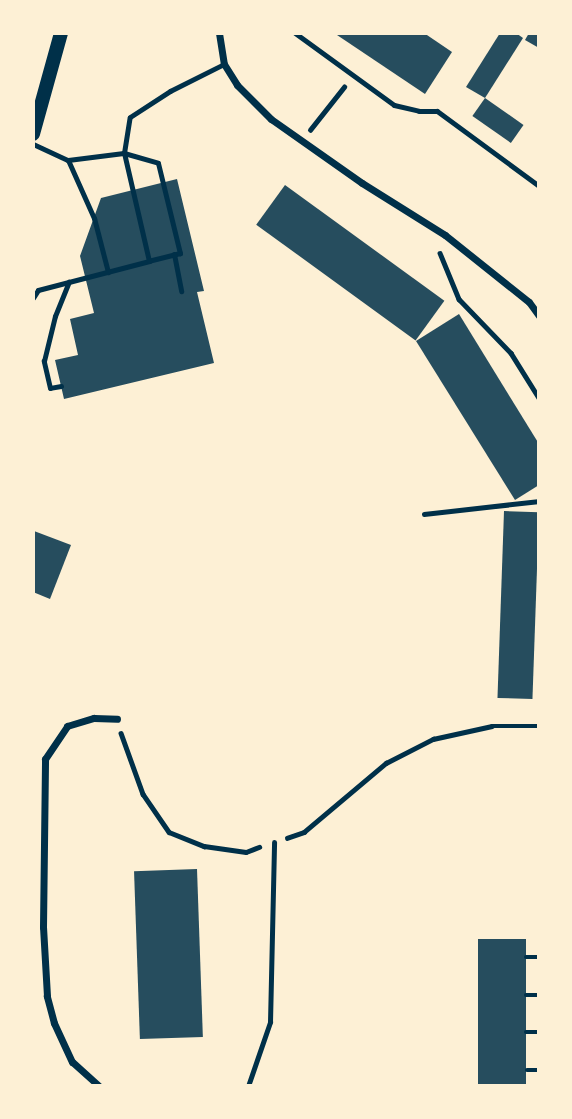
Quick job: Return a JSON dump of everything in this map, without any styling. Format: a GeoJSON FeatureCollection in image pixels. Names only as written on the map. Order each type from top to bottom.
{"type":"FeatureCollection","features":[{"type":"Feature","properties":{"kind":"main road"},"geometry":{"type":"LineString","coordinates":[[33,134],[61,33]]}},
{"type":"Feature","properties":{"kind":"street"},"geometry":{"type":"LineString","coordinates":[[219,33],[224,64],[237,85],[271,119],[362,183],[427,223],[530,302],[539,316]]}},
{"type":"Feature","properties":{"kind":"street"},"geometry":{"type":"LineString","coordinates":[[99,1086],[72,1062],[54,1023],[47,996],[43,927],[45,759],[67,726],[94,718],[117,719]]}},
{"type":"Feature","properties":{"kind":"lane"},"geometry":{"type":"LineString","coordinates":[[295,33],[394,105],[419,111],[437,111],[539,186]]}},
{"type":"Feature","properties":{"kind":"lane"},"geometry":{"type":"LineString","coordinates":[[149,261],[124,153],[131,117],[170,91],[224,64]]}},
{"type":"Feature","properties":{"kind":"lane"},"geometry":{"type":"LineString","coordinates":[[33,144],[68,160],[124,153],[158,163],[180,253],[37,290],[33,298]]}},
{"type":"Feature","properties":{"kind":"lane"},"geometry":{"type":"LineString","coordinates":[[68,160],[94,218],[108,272]]}},
{"type":"Feature","properties":{"kind":"lane"},"geometry":{"type":"LineString","coordinates":[[174,254],[181,291]]}},
{"type":"Feature","properties":{"kind":"lane"},"geometry":{"type":"LineString","coordinates":[[61,386],[50,388],[44,360],[55,316],[69,282]]}},
{"type":"Feature","properties":{"kind":"lane"},"geometry":{"type":"LineString","coordinates":[[248,1086],[270,1022],[274,842]]}},
{"type":"Feature","properties":{"kind":"path"},"geometry":{"type":"LineString","coordinates":[[322,116],[353,76]]}},
{"type":"Feature","properties":{"kind":"path"},"geometry":{"type":"LineString","coordinates":[[427,223],[459,299],[511,353],[539,398]]}},
{"type":"Feature","properties":{"kind":"path"},"geometry":{"type":"LineString","coordinates":[[424,513],[539,501]]}},
{"type":"Feature","properties":{"kind":"path"},"geometry":{"type":"LineString","coordinates":[[117,719],[143,794],[170,832],[204,846],[246,852],[304,832],[386,763],[433,739],[492,726],[539,726]]}},
{"type":"Feature","properties":{"kind":"path"},"geometry":{"type":"LineString","coordinates":[[526,957],[539,957]]}},
{"type":"Feature","properties":{"kind":"path"},"geometry":{"type":"LineString","coordinates":[[526,995],[539,995]]}},
{"type":"Feature","properties":{"kind":"path"},"geometry":{"type":"LineString","coordinates":[[526,1032],[539,1032]]}},
{"type":"Feature","properties":{"kind":"path"},"geometry":{"type":"LineString","coordinates":[[527,1070],[539,1070]]}},
{"type":"Feature","properties":{"kind":"building"},"geometry":{"type":"Polygon","coordinates":[[[334,33],[424,33],[452,52],[425,94],[334,33]]]}},
{"type":"Feature","properties":{"kind":"building"},"geometry":{"type":"Polygon","coordinates":[[[500,33],[516,33],[523,38],[485,98],[466,87],[500,33]]]}},
{"type":"Feature","properties":{"kind":"building"},"geometry":{"type":"Polygon","coordinates":[[[529,33],[539,33],[539,48],[525,40],[529,33]]]}},
{"type":"Feature","properties":{"kind":"building"},"geometry":{"type":"Polygon","coordinates":[[[485,98],[524,125],[511,143],[472,116],[485,98]]]}},
{"type":"Feature","properties":{"kind":"building"},"geometry":{"type":"Polygon","coordinates":[[[177,179],[204,291],[197,292],[214,363],[64,399],[55,360],[78,355],[70,319],[94,313],[80,256],[101,198],[177,179]]]}},
{"type":"Feature","properties":{"kind":"building"},"geometry":{"type":"Polygon","coordinates":[[[285,185],[444,301],[416,340],[256,225],[285,185]]]}},
{"type":"Feature","properties":{"kind":"building"},"geometry":{"type":"Polygon","coordinates":[[[459,314],[539,444],[539,485],[515,500],[416,341],[459,314]]]}},
{"type":"Feature","properties":{"kind":"building"},"geometry":{"type":"Polygon","coordinates":[[[504,511],[539,512],[532,699],[497,698],[504,511]]]}},
{"type":"Feature","properties":{"kind":"building"},"geometry":{"type":"Polygon","coordinates":[[[34,531],[71,545],[50,599],[33,592],[34,531]]]}},
{"type":"Feature","properties":{"kind":"building"},"geometry":{"type":"Polygon","coordinates":[[[197,869],[203,1037],[140,1039],[134,871],[197,869]]]}},
{"type":"Feature","properties":{"kind":"building"},"geometry":{"type":"Polygon","coordinates":[[[478,939],[526,939],[526,1086],[478,1086],[478,939]]]}}]}
